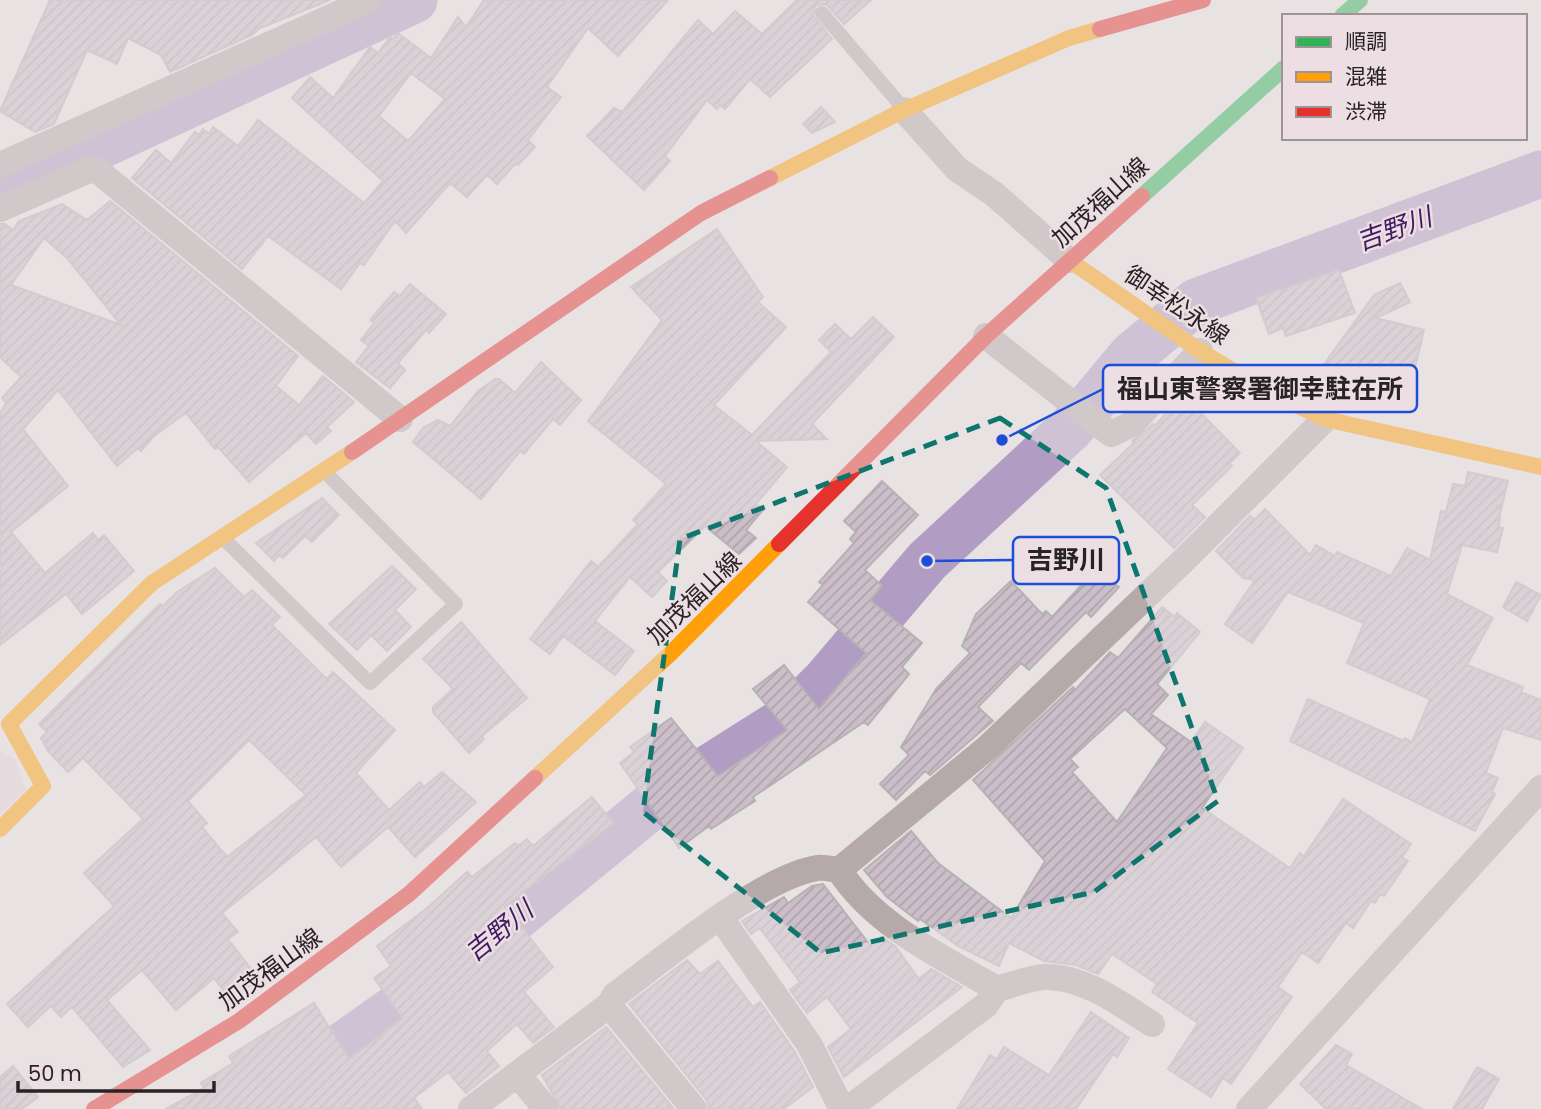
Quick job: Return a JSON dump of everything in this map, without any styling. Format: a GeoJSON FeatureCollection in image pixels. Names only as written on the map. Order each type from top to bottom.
{"type":"FeatureCollection","features":[{"type":"Feature","properties":{"kind":"main road"},"geometry":{"type":"LineString","coordinates":[[0,829],[43,786],[9,724],[152,583],[324,471],[701,213],[904,110],[1069,38],[1203,0]]}},
{"type":"Feature","properties":{"kind":"main road"},"geometry":{"type":"LineString","coordinates":[[1344,14],[1360,0]]}},
{"type":"Feature","properties":{"kind":"main road","name":"加茂福山線"},"geometry":{"type":"LineString","coordinates":[[94,1109],[239,1021],[409,894],[671,653],[986,336],[1282,70]]}},
{"type":"Feature","properties":{"kind":"main road","name":"御幸松永線"},"geometry":{"type":"LineString","coordinates":[[1069,260],[1190,343],[1269,392],[1325,419],[1541,467]]}},
{"type":"Feature","properties":{"kind":"street"},"geometry":{"type":"LineString","coordinates":[[0,165],[369,0]]}},
{"type":"Feature","properties":{"kind":"street"},"geometry":{"type":"LineString","coordinates":[[904,110],[957,169],[994,194],[1069,260]]}},
{"type":"Feature","properties":{"kind":"street"},"geometry":{"type":"LineString","coordinates":[[0,209],[89,170],[98,171],[400,419]]}},
{"type":"Feature","properties":{"kind":"street"},"geometry":{"type":"LineString","coordinates":[[986,336],[1111,433],[1132,424],[1190,343]]}},
{"type":"Feature","properties":{"kind":"street"},"geometry":{"type":"LineString","coordinates":[[471,1109],[519,1075],[609,1005],[615,995],[720,917],[792,875],[820,868],[839,870],[988,747],[1183,562],[1325,419]]}},
{"type":"Feature","properties":{"kind":"street"},"geometry":{"type":"LineString","coordinates":[[1249,1109],[1541,788]]}},
{"type":"Feature","properties":{"kind":"street"},"geometry":{"type":"LineString","coordinates":[[839,870],[851,890],[911,939],[997,989]]}},
{"type":"Feature","properties":{"kind":"street"},"geometry":{"type":"LineString","coordinates":[[720,917],[809,1044],[842,1109]]}},
{"type":"Feature","properties":{"kind":"street"},"geometry":{"type":"LineString","coordinates":[[848,1109],[986,1005],[997,989],[1045,977],[1075,983],[1113,999],[1152,1024]]}},
{"type":"Feature","properties":{"kind":"street"},"geometry":{"type":"LineString","coordinates":[[609,1005],[694,1109]]}},
{"type":"Feature","properties":{"kind":"street"},"geometry":{"type":"LineString","coordinates":[[519,1075],[546,1109]]}},
{"type":"Feature","properties":{"kind":"lane"},"geometry":{"type":"LineString","coordinates":[[822,13],[904,110]]}},
{"type":"Feature","properties":{"kind":"lane"},"geometry":{"type":"LineString","coordinates":[[222,537],[370,683],[456,604],[324,471]]}},
{"type":"Feature","properties":{"kind":"highlighted area"},"geometry":{"type":"Polygon","coordinates":[[[1000,418],[1106,488],[1218,801],[1094,892],[821,953],[643,812],[680,539],[1000,418]]]}},
{"type":"Feature","properties":{"kind":"shaded area"},"geometry":{"type":"Polygon","coordinates":[[[0,750],[16,760],[27,790],[0,815],[0,750]]]}},
{"type":"Feature","properties":{"kind":"building"},"geometry":{"type":"Polygon","coordinates":[[[50,0],[330,0],[260,28],[252,35],[170,72],[161,55],[128,38],[117,64],[87,50],[54,124],[35,132],[0,111],[50,0]]]}},
{"type":"Feature","properties":{"kind":"building"},"geometry":{"type":"Polygon","coordinates":[[[484,0],[668,0],[618,56],[588,28],[547,87],[561,97],[528,140],[535,147],[518,165],[516,163],[497,184],[487,175],[467,197],[450,183],[406,233],[395,221],[364,265],[360,263],[341,289],[268,236],[242,269],[132,178],[156,150],[171,163],[195,132],[199,135],[203,129],[209,134],[213,127],[238,146],[258,120],[364,203],[383,181],[292,98],[310,77],[333,98],[370,47],[378,53],[390,37],[393,39],[398,33],[431,58],[458,17],[466,27],[484,0]],[[411,73],[379,116],[408,141],[445,99],[411,73]]]}},
{"type":"Feature","properties":{"kind":"building"},"geometry":{"type":"Polygon","coordinates":[[[797,0],[871,0],[844,24],[826,4],[816,5],[813,15],[832,39],[770,97],[750,79],[725,109],[720,105],[717,109],[707,100],[665,156],[670,161],[644,190],[587,136],[614,108],[622,112],[698,20],[713,34],[735,11],[762,34],[797,0]]]}},
{"type":"Feature","properties":{"kind":"building"},"geometry":{"type":"Polygon","coordinates":[[[821,107],[835,122],[812,133],[803,124],[821,107]]]}},
{"type":"Feature","properties":{"kind":"building"},"geometry":{"type":"Polygon","coordinates":[[[110,201],[298,356],[276,386],[299,405],[323,376],[354,402],[327,427],[331,431],[316,444],[306,433],[249,482],[218,447],[215,449],[186,413],[154,436],[141,451],[138,448],[117,466],[58,390],[23,429],[68,486],[11,532],[45,573],[93,533],[98,540],[104,535],[134,571],[82,614],[66,594],[0,645],[0,413],[6,403],[2,398],[21,377],[0,357],[0,224],[13,230],[19,221],[62,204],[87,220],[110,201]],[[44,238],[11,285],[121,325],[68,259],[44,238]]]}},
{"type":"Feature","properties":{"kind":"building"},"geometry":{"type":"Polygon","coordinates":[[[717,229],[763,297],[758,302],[786,327],[714,405],[752,435],[831,352],[819,340],[835,324],[851,339],[873,317],[894,337],[812,424],[827,439],[756,441],[787,467],[756,504],[763,510],[746,530],[756,538],[739,554],[705,526],[658,572],[667,581],[652,597],[630,577],[595,621],[634,651],[615,675],[563,636],[550,654],[530,639],[591,561],[598,567],[638,524],[633,520],[666,484],[588,421],[662,320],[631,287],[717,229]]]}},
{"type":"Feature","properties":{"kind":"building"},"geometry":{"type":"Polygon","coordinates":[[[1339,270],[1355,313],[1286,336],[1283,328],[1269,334],[1256,298],[1339,270]]]}},
{"type":"Feature","properties":{"kind":"building"},"geometry":{"type":"Polygon","coordinates":[[[1400,283],[1410,302],[1376,318],[1424,330],[1412,380],[1399,377],[1398,382],[1359,373],[1344,393],[1328,381],[1333,375],[1322,367],[1374,295],[1400,283]]]}},
{"type":"Feature","properties":{"kind":"building"},"geometry":{"type":"Polygon","coordinates":[[[410,284],[446,314],[429,333],[426,330],[398,363],[405,370],[390,388],[356,362],[369,346],[361,340],[374,323],[370,320],[394,292],[400,296],[410,284]]]}},
{"type":"Feature","properties":{"kind":"building"},"geometry":{"type":"Polygon","coordinates":[[[541,362],[581,400],[560,425],[553,419],[524,454],[520,451],[481,499],[413,442],[423,428],[438,420],[450,426],[478,391],[495,379],[499,379],[515,393],[541,362]]]}},
{"type":"Feature","properties":{"kind":"building"},"geometry":{"type":"Polygon","coordinates":[[[1183,393],[1198,404],[1195,407],[1240,453],[1229,464],[1232,466],[1192,505],[1205,517],[1174,548],[1100,475],[1134,443],[1132,441],[1153,424],[1155,426],[1183,393]]]}},
{"type":"Feature","properties":{"kind":"building"},"geometry":{"type":"Polygon","coordinates":[[[1468,472],[1508,481],[1500,514],[1499,528],[1503,528],[1497,552],[1462,545],[1447,594],[1493,618],[1467,665],[1523,687],[1521,692],[1541,700],[1541,740],[1503,728],[1486,773],[1498,778],[1492,792],[1495,794],[1475,831],[1290,741],[1308,699],[1404,741],[1405,738],[1412,742],[1430,699],[1347,663],[1364,623],[1288,592],[1252,643],[1225,624],[1255,580],[1243,578],[1216,551],[1250,516],[1254,520],[1265,509],[1310,555],[1316,545],[1335,556],[1337,552],[1391,576],[1407,548],[1430,560],[1441,511],[1446,512],[1453,484],[1465,486],[1468,472]]]}},
{"type":"Feature","properties":{"kind":"building"},"geometry":{"type":"Polygon","coordinates":[[[882,481],[918,515],[865,570],[882,586],[870,600],[922,643],[902,667],[909,674],[868,725],[864,722],[753,797],[755,801],[711,829],[709,826],[679,848],[620,763],[634,752],[630,747],[671,718],[718,776],[787,730],[753,689],[784,665],[819,709],[866,653],[808,602],[823,585],[819,582],[854,543],[850,539],[856,532],[844,521],[882,481]]]}},
{"type":"Feature","properties":{"kind":"building"},"geometry":{"type":"Polygon","coordinates":[[[322,498],[339,515],[312,542],[305,536],[283,558],[279,555],[274,561],[256,543],[322,498]]]}},
{"type":"Feature","properties":{"kind":"building"},"geometry":{"type":"Polygon","coordinates":[[[392,566],[416,589],[395,610],[411,627],[387,651],[371,635],[357,650],[329,624],[392,566]]]}},
{"type":"Feature","properties":{"kind":"building"},"geometry":{"type":"Polygon","coordinates":[[[215,568],[244,597],[252,590],[280,617],[272,625],[327,679],[333,672],[395,730],[356,773],[389,810],[420,782],[424,787],[442,772],[476,802],[415,857],[388,827],[341,867],[316,837],[222,913],[238,932],[228,939],[259,979],[234,998],[229,992],[226,994],[214,978],[176,1010],[142,970],[107,1000],[150,1050],[123,1067],[72,1007],[61,1017],[51,1006],[28,1027],[7,1004],[114,906],[84,873],[143,819],[83,758],[68,772],[48,751],[41,738],[47,732],[39,724],[160,604],[163,606],[177,592],[215,568]],[[249,740],[188,801],[207,823],[202,827],[227,857],[306,795],[249,740]]]}},
{"type":"Feature","properties":{"kind":"building"},"geometry":{"type":"Polygon","coordinates":[[[1096,569],[1119,587],[1091,617],[1086,612],[1029,670],[1021,663],[978,707],[993,721],[930,775],[925,771],[896,800],[880,784],[909,755],[901,747],[936,689],[970,653],[962,646],[976,614],[1011,581],[1042,614],[1046,611],[1052,617],[1096,569]]]}},
{"type":"Feature","properties":{"kind":"building"},"geometry":{"type":"Polygon","coordinates":[[[1516,582],[1541,595],[1527,621],[1503,607],[1516,582]]]}},
{"type":"Feature","properties":{"kind":"building"},"geometry":{"type":"Polygon","coordinates":[[[1162,607],[1175,617],[1177,613],[1200,632],[1157,684],[1168,695],[1151,714],[1191,742],[1205,722],[1243,748],[1202,808],[1290,868],[1300,853],[1304,856],[1343,799],[1411,844],[1402,857],[1408,861],[1384,896],[1380,894],[1375,903],[1371,901],[1353,928],[1346,923],[1318,963],[1302,952],[1278,987],[1292,997],[1231,1084],[1223,1078],[1211,1097],[1168,1069],[1198,1023],[1152,992],[1157,984],[1112,954],[1098,974],[1076,965],[1044,961],[1009,943],[999,966],[958,946],[920,919],[918,921],[887,897],[864,870],[911,831],[938,863],[1011,918],[1045,861],[973,780],[1073,687],[1075,690],[1110,652],[1118,658],[1162,607]],[[1125,709],[1070,759],[1078,767],[1072,772],[1117,822],[1167,748],[1125,709]]]}},
{"type":"Feature","properties":{"kind":"building"},"geometry":{"type":"Polygon","coordinates":[[[461,622],[527,698],[482,736],[484,739],[469,753],[433,712],[433,707],[453,689],[423,659],[461,622]]]}},
{"type":"Feature","properties":{"kind":"building"},"geometry":{"type":"Polygon","coordinates":[[[592,797],[613,823],[505,906],[553,967],[524,992],[554,1027],[533,1043],[517,1024],[487,1051],[499,1066],[466,1093],[448,1072],[414,1098],[422,1109],[166,1109],[204,1088],[201,1083],[233,1063],[229,1056],[314,1003],[349,1059],[403,1018],[374,978],[391,966],[377,946],[426,909],[467,872],[472,877],[515,843],[518,846],[527,839],[533,846],[592,797]]]}},
{"type":"Feature","properties":{"kind":"building"},"geometry":{"type":"Polygon","coordinates":[[[823,884],[870,945],[882,937],[895,946],[919,979],[931,969],[962,987],[844,1077],[828,1047],[851,1029],[827,997],[807,1013],[790,990],[800,982],[762,931],[759,928],[751,934],[742,921],[784,897],[788,903],[812,886],[823,884]]]}},
{"type":"Feature","properties":{"kind":"building"},"geometry":{"type":"Polygon","coordinates":[[[687,960],[700,974],[718,961],[753,1007],[760,1002],[795,1052],[813,1087],[784,1109],[709,1109],[706,1099],[629,1004],[687,960]]]}},
{"type":"Feature","properties":{"kind":"building"},"geometry":{"type":"Polygon","coordinates":[[[1091,1012],[1129,1038],[1117,1057],[1113,1054],[1076,1109],[957,1109],[990,1055],[997,1059],[1004,1047],[1049,1075],[1091,1012]]]}},
{"type":"Feature","properties":{"kind":"building"},"geometry":{"type":"Polygon","coordinates":[[[606,1027],[674,1109],[561,1109],[542,1075],[606,1027]]]}},
{"type":"Feature","properties":{"kind":"building"},"geometry":{"type":"Polygon","coordinates":[[[1336,1045],[1352,1054],[1346,1065],[1422,1109],[1326,1109],[1300,1084],[1336,1045]]]}},
{"type":"Feature","properties":{"kind":"building"},"geometry":{"type":"Polygon","coordinates":[[[13,1066],[38,1097],[22,1109],[0,1109],[0,1077],[13,1066]]]}},
{"type":"Feature","properties":{"kind":"building"},"geometry":{"type":"Polygon","coordinates":[[[1477,1067],[1499,1079],[1482,1109],[1453,1109],[1477,1067]]]}},
{"type":"Feature","properties":{"kind":"waterway"},"geometry":{"type":"LineString","coordinates":[[0,192],[414,0]]}},
{"type":"Feature","properties":{"kind":"waterway","name":"吉野川"},"geometry":{"type":"LineString","coordinates":[[253,1109],[465,959],[660,799],[788,718],[827,679],[927,561],[1071,428],[1132,355],[1196,302],[1541,174]]}},
{"type":"Feature","properties":{"kind":"traffic: fast"},"geometry":{"type":"LineString","coordinates":[[1344,14],[1360,0]]}},
{"type":"Feature","properties":{"kind":"traffic: fast"},"geometry":{"type":"LineString","coordinates":[[1142,196],[1282,70]]}},
{"type":"Feature","properties":{"kind":"traffic: slow"},"geometry":{"type":"LineString","coordinates":[[770,178],[904,110],[1069,38],[1100,29]]}},
{"type":"Feature","properties":{"kind":"traffic: slow"},"geometry":{"type":"LineString","coordinates":[[1069,260],[1200,351],[1269,392],[1325,419],[1541,467]]}},
{"type":"Feature","properties":{"kind":"traffic: slow"},"geometry":{"type":"LineString","coordinates":[[0,829],[43,786],[9,724],[152,583],[352,452]]}},
{"type":"Feature","properties":{"kind":"traffic: slow"},"geometry":{"type":"LineString","coordinates":[[535,778],[671,653],[779,544]]}},
{"type":"Feature","properties":{"kind":"traffic: jam"},"geometry":{"type":"LineString","coordinates":[[1100,29],[1203,0]]}},
{"type":"Feature","properties":{"kind":"traffic: jam"},"geometry":{"type":"LineString","coordinates":[[352,452],[701,213],[770,178]]}},
{"type":"Feature","properties":{"kind":"traffic: jam"},"geometry":{"type":"LineString","coordinates":[[779,544],[986,336],[1142,196]]}},
{"type":"Feature","properties":{"kind":"traffic: jam"},"geometry":{"type":"LineString","coordinates":[[94,1109],[239,1021],[409,894],[535,778]]}},
{"type":"Feature","properties":{"kind":"place","name":"福山東警察署御幸駐在所"},"geometry":{"type":"Point","coordinates":[1002,440]}},
{"type":"Feature","properties":{"kind":"place","name":"吉野川"},"geometry":{"type":"Point","coordinates":[927,561]}}]}
